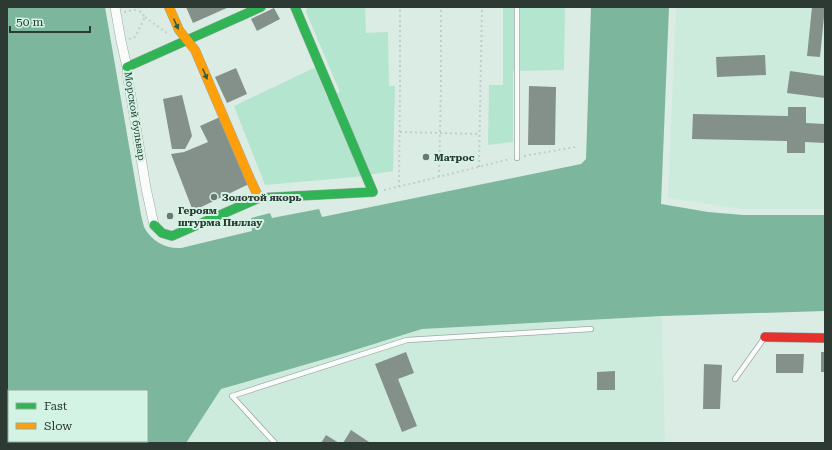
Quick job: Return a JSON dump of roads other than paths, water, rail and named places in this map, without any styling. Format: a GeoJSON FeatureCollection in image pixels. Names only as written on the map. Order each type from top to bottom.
{"type":"FeatureCollection","features":[{"type":"Feature","properties":{"kind":"street"},"geometry":{"type":"LineString","coordinates":[[169,7],[179,30],[195,50],[259,198],[373,192],[295,7]]}},
{"type":"Feature","properties":{"kind":"street"},"geometry":{"type":"LineString","coordinates":[[127,67],[261,7]]}},
{"type":"Feature","properties":{"kind":"street","name":"Морской бульвар"},"geometry":{"type":"LineString","coordinates":[[116,11],[127,67],[146,188],[154,225],[162,233],[172,236],[259,198]]}},
{"type":"Feature","properties":{"kind":"street"},"geometry":{"type":"LineString","coordinates":[[764,337],[825,338]]}},
{"type":"Feature","properties":{"kind":"lane"},"geometry":{"type":"LineString","coordinates":[[516,158],[518,7]]}},
{"type":"Feature","properties":{"kind":"lane"},"geometry":{"type":"LineString","coordinates":[[275,443],[232,396],[407,340],[591,329]]}},
{"type":"Feature","properties":{"kind":"lane"},"geometry":{"type":"LineString","coordinates":[[735,379],[764,337]]}},
{"type":"Feature","properties":{"kind":"place","name":"Матрос"},"geometry":{"type":"Point","coordinates":[426,157]}},
{"type":"Feature","properties":{"kind":"place","name":"Золотой якорь"},"geometry":{"type":"Point","coordinates":[214,197]}},
{"type":"Feature","properties":{"kind":"place","name":"Героям штурма Пиллау"},"geometry":{"type":"Point","coordinates":[170,216]}}]}
